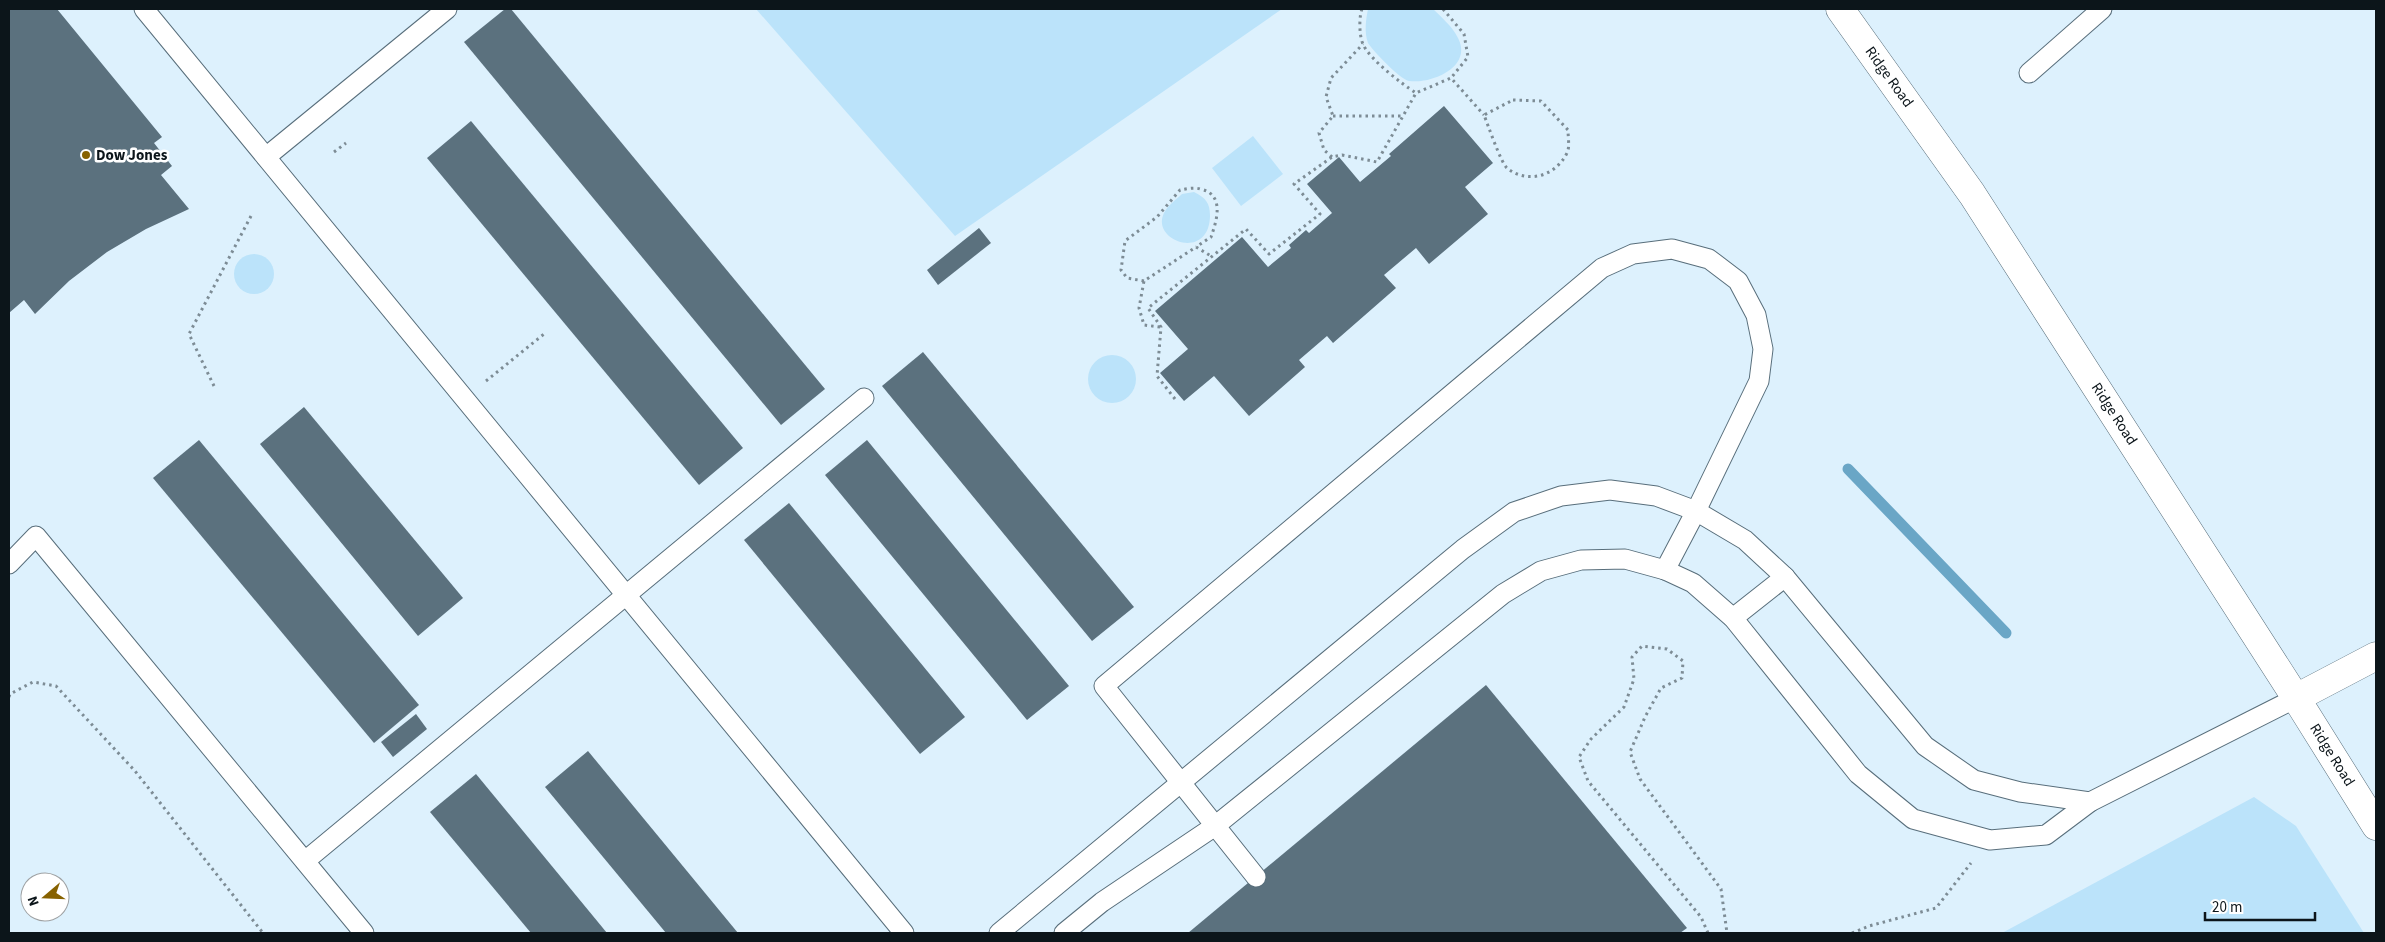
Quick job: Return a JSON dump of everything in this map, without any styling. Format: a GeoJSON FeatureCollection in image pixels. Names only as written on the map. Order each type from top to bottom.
{"type":"FeatureCollection","features":[{"type":"Feature","properties":{"kind":"street","name":"Ridge Road"},"geometry":{"type":"LineString","coordinates":[[1840,9],[1972,194],[2296,698],[2376,826]]}},
{"type":"Feature","properties":{"kind":"street"},"geometry":{"type":"LineString","coordinates":[[2296,698],[2376,656]]}},
{"type":"Feature","properties":{"kind":"lane"},"geometry":{"type":"LineString","coordinates":[[144,9],[904,933]]}},
{"type":"Feature","properties":{"kind":"lane"},"geometry":{"type":"LineString","coordinates":[[266,157],[447,9]]}},
{"type":"Feature","properties":{"kind":"lane"},"geometry":{"type":"LineString","coordinates":[[2029,73],[2102,9]]}},
{"type":"Feature","properties":{"kind":"lane"},"geometry":{"type":"LineString","coordinates":[[1256,877],[1104,686],[1602,268],[1633,254],[1672,249],[1709,259],[1738,281],[1756,315],[1763,349],[1760,381],[1665,570]]}},
{"type":"Feature","properties":{"kind":"lane"},"geometry":{"type":"LineString","coordinates":[[305,861],[864,398]]}},
{"type":"Feature","properties":{"kind":"lane"},"geometry":{"type":"LineString","coordinates":[[999,933],[1463,549],[1514,512],[1561,496],[1610,490],[1656,496],[1696,511],[1746,540],[1784,577],[1924,746],[1974,780],[2020,792],[2090,802]]}},
{"type":"Feature","properties":{"kind":"lane"},"geometry":{"type":"LineString","coordinates":[[9,564],[36,536],[364,933]]}},
{"type":"Feature","properties":{"kind":"lane"},"geometry":{"type":"LineString","coordinates":[[1064,933],[1102,902],[1215,826],[1503,594],[1541,572],[1581,560],[1625,559],[1665,570],[1693,583],[1732,618],[1858,774],[1913,819],[1990,840],[2046,836],[2090,802],[2296,698]]}},
{"type":"Feature","properties":{"kind":"lane"},"geometry":{"type":"LineString","coordinates":[[1732,618],[1784,577]]}},
{"type":"Feature","properties":{"kind":"path"},"geometry":{"type":"LineString","coordinates":[[1362,9],[1360,14],[1363,44],[1393,78],[1416,93]]}},
{"type":"Feature","properties":{"kind":"path"},"geometry":{"type":"LineString","coordinates":[[1175,399],[1156,376],[1161,327],[1148,308],[1246,229],[1269,254],[1320,214],[1294,184],[1332,157],[1342,155],[1377,162],[1416,93],[1451,78],[1468,57],[1464,34],[1443,9]]}},
{"type":"Feature","properties":{"kind":"path"},"geometry":{"type":"LineString","coordinates":[[1333,116],[1326,97],[1331,78],[1363,44]]}},
{"type":"Feature","properties":{"kind":"path"},"geometry":{"type":"LineString","coordinates":[[1451,78],[1484,115],[1505,167],[1525,178],[1538,177],[1558,167],[1568,151],[1568,130],[1541,101],[1513,100],[1484,115]]}},
{"type":"Feature","properties":{"kind":"path"},"geometry":{"type":"LineString","coordinates":[[1333,116],[1403,116]]}},
{"type":"Feature","properties":{"kind":"path"},"geometry":{"type":"LineString","coordinates":[[1332,157],[1324,150],[1319,133],[1333,116]]}},
{"type":"Feature","properties":{"kind":"path"},"geometry":{"type":"LineString","coordinates":[[334,152],[346,143]]}},
{"type":"Feature","properties":{"kind":"path"},"geometry":{"type":"LineString","coordinates":[[1201,189],[1214,196],[1218,208],[1211,237],[1144,281],[1126,278],[1121,270],[1125,242],[1157,217],[1180,190],[1201,189]]}},
{"type":"Feature","properties":{"kind":"path"},"geometry":{"type":"LineString","coordinates":[[214,386],[189,334],[251,216]]}},
{"type":"Feature","properties":{"kind":"path"},"geometry":{"type":"LineString","coordinates":[[1196,247],[1211,257]]}},
{"type":"Feature","properties":{"kind":"path"},"geometry":{"type":"LineString","coordinates":[[1144,281],[1139,308],[1144,326],[1161,327]]}},
{"type":"Feature","properties":{"kind":"path"},"geometry":{"type":"LineString","coordinates":[[480,386],[544,334]]}},
{"type":"Feature","properties":{"kind":"path"},"geometry":{"type":"LineString","coordinates":[[1708,933],[1702,917],[1588,781],[1579,757],[1591,739],[1624,707],[1634,679],[1632,658],[1642,646],[1667,649],[1683,661],[1682,678],[1661,688],[1645,717],[1630,752],[1640,779],[1721,889],[1727,933]]}},
{"type":"Feature","properties":{"kind":"path"},"geometry":{"type":"LineString","coordinates":[[9,697],[10,694],[32,682],[56,686],[135,771],[263,933]]}},
{"type":"Feature","properties":{"kind":"path"},"geometry":{"type":"LineString","coordinates":[[1852,933],[1869,926],[1936,908],[1990,840]]}},
{"type":"Feature","properties":{"kind":"shaded area"},"geometry":{"type":"Polygon","coordinates":[[[756,9],[1282,9],[955,236],[756,9]]]}},
{"type":"Feature","properties":{"kind":"shaded area"},"geometry":{"type":"Polygon","coordinates":[[[1368,9],[1433,9],[1447,22],[1456,34],[1461,48],[1460,57],[1448,72],[1439,76],[1418,81],[1405,79],[1387,64],[1368,43],[1366,21],[1368,9]]]}},
{"type":"Feature","properties":{"kind":"shaded area"},"geometry":{"type":"Polygon","coordinates":[[[1253,136],[1283,174],[1241,206],[1212,168],[1253,136]]]}},
{"type":"Feature","properties":{"kind":"shaded area"},"geometry":{"type":"Polygon","coordinates":[[[1194,192],[1202,196],[1208,204],[1210,216],[1207,230],[1200,239],[1191,243],[1181,242],[1165,232],[1162,223],[1164,213],[1182,194],[1194,192]]]}},
{"type":"Feature","properties":{"kind":"shaded area"},"geometry":{"type":"Polygon","coordinates":[[[258,254],[265,257],[271,263],[274,274],[273,282],[265,291],[258,294],[250,294],[243,291],[235,282],[234,270],[237,263],[246,255],[258,254]]]}},
{"type":"Feature","properties":{"kind":"shaded area"},"geometry":{"type":"Polygon","coordinates":[[[1112,355],[1121,357],[1129,362],[1134,370],[1136,379],[1134,388],[1129,396],[1121,401],[1112,403],[1103,401],[1095,396],[1090,388],[1088,379],[1090,370],[1095,362],[1103,357],[1112,355]]]}},
{"type":"Feature","properties":{"kind":"shaded area"},"geometry":{"type":"Polygon","coordinates":[[[2254,797],[2296,826],[2364,933],[2002,933],[2254,797]]]}},
{"type":"Feature","properties":{"kind":"building","name":"Dow Jones"},"geometry":{"type":"Polygon","coordinates":[[[9,9],[57,9],[162,137],[154,143],[172,166],[161,175],[189,209],[146,229],[107,252],[69,281],[35,314],[24,300],[9,313],[9,9]]]}},
{"type":"Feature","properties":{"kind":"building"},"geometry":{"type":"Polygon","coordinates":[[[505,9],[511,9],[825,389],[781,425],[464,42],[505,9]]]}},
{"type":"Feature","properties":{"kind":"building"},"geometry":{"type":"Polygon","coordinates":[[[1444,106],[1493,163],[1465,187],[1488,214],[1429,264],[1416,248],[1384,275],[1396,288],[1333,343],[1327,336],[1299,360],[1305,367],[1249,416],[1214,376],[1184,401],[1160,373],[1188,349],[1155,311],[1242,237],[1268,267],[1291,248],[1289,245],[1306,230],[1309,233],[1332,213],[1307,184],[1339,157],[1360,182],[1391,156],[1389,154],[1444,106]]]}},
{"type":"Feature","properties":{"kind":"building"},"geometry":{"type":"Polygon","coordinates":[[[471,121],[743,448],[699,485],[427,158],[471,121]]]}},
{"type":"Feature","properties":{"kind":"building"},"geometry":{"type":"Polygon","coordinates":[[[979,228],[991,243],[938,285],[927,270],[979,228]]]}},
{"type":"Feature","properties":{"kind":"building"},"geometry":{"type":"Polygon","coordinates":[[[923,352],[1134,607],[1092,641],[882,386],[923,352]]]}},
{"type":"Feature","properties":{"kind":"building"},"geometry":{"type":"Polygon","coordinates":[[[304,407],[463,598],[418,636],[260,444],[304,407]]]}},
{"type":"Feature","properties":{"kind":"building"},"geometry":{"type":"Polygon","coordinates":[[[199,440],[419,705],[374,743],[153,478],[199,440]]]}},
{"type":"Feature","properties":{"kind":"building"},"geometry":{"type":"Polygon","coordinates":[[[867,440],[1069,686],[1027,720],[825,475],[867,440]]]}},
{"type":"Feature","properties":{"kind":"building"},"geometry":{"type":"Polygon","coordinates":[[[789,503],[965,717],[920,754],[744,540],[789,503]]]}},
{"type":"Feature","properties":{"kind":"building"},"geometry":{"type":"Polygon","coordinates":[[[1486,685],[1687,928],[1680,933],[1188,933],[1486,685]]]}},
{"type":"Feature","properties":{"kind":"building"},"geometry":{"type":"Polygon","coordinates":[[[416,714],[427,729],[393,757],[381,742],[416,714]]]}},
{"type":"Feature","properties":{"kind":"building"},"geometry":{"type":"Polygon","coordinates":[[[588,751],[738,933],[666,933],[545,787],[588,751]]]}},
{"type":"Feature","properties":{"kind":"building"},"geometry":{"type":"Polygon","coordinates":[[[476,774],[607,933],[531,933],[430,812],[476,774]]]}},
{"type":"Feature","properties":{"kind":"waterway"},"geometry":{"type":"LineString","coordinates":[[1848,469],[2006,633]]}},
{"type":"Feature","properties":{"kind":"place","name":"Dow Jones"},"geometry":{"type":"Point","coordinates":[86,155]}}]}
